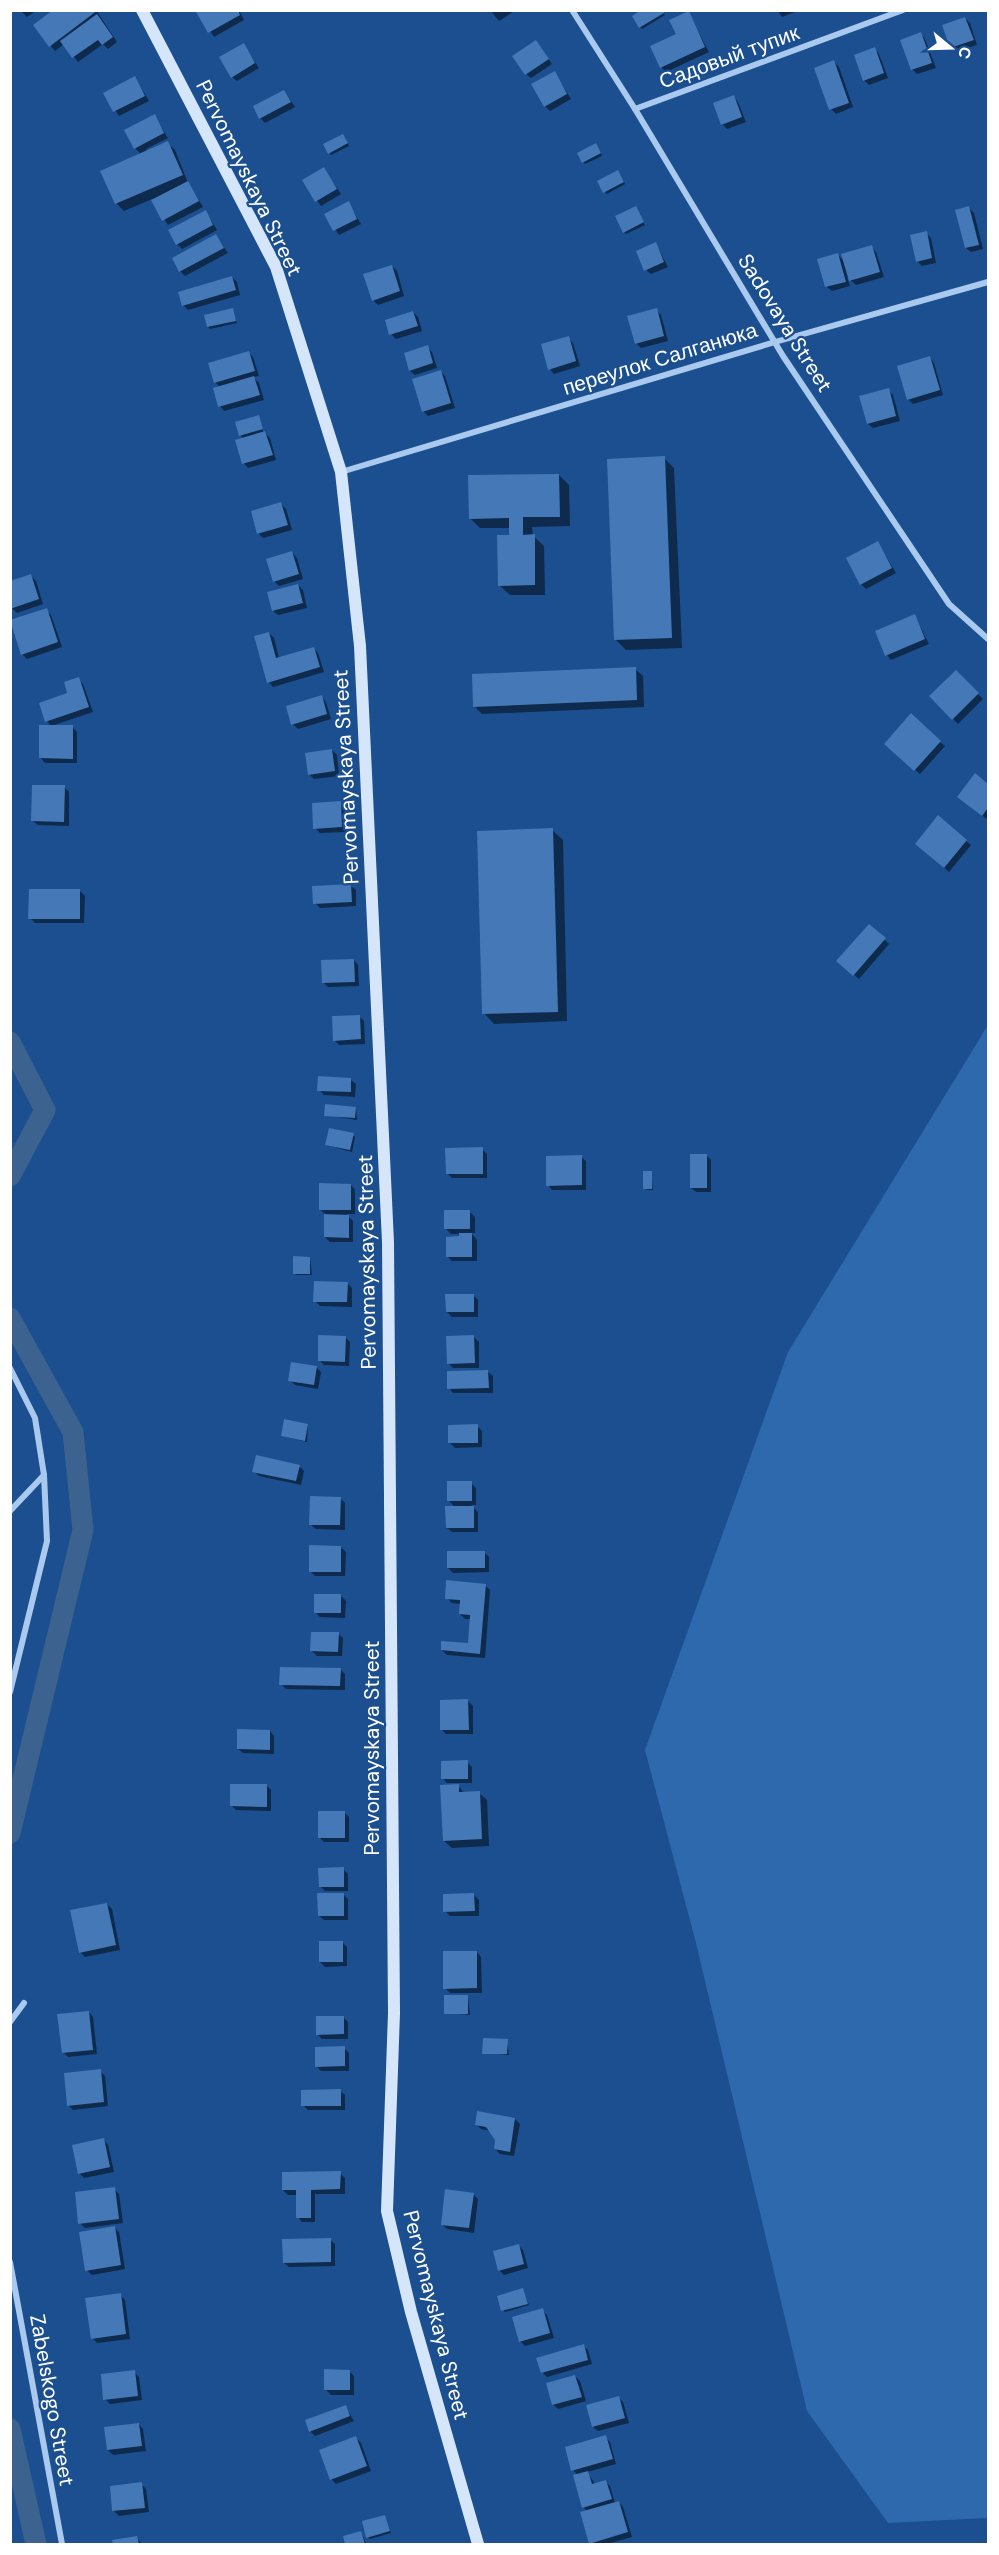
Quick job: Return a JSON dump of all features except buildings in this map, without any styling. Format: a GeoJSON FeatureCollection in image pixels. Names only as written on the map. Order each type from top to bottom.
{"type":"FeatureCollection","features":[{"type":"Feature","properties":{"kind":"main road","name":"Pervomayskaya Street"},"geometry":{"type":"LineString","coordinates":[[142,10],[276,267],[341,472],[360,646],[388,1242],[394,2013],[387,2211],[411,2312],[478,2544]]}},
{"type":"Feature","properties":{"kind":"street","name":"Sadovaya Street"},"geometry":{"type":"LineString","coordinates":[[572,10],[635,109],[775,342],[949,604],[988,639]]}},
{"type":"Feature","properties":{"kind":"street","name":"Садовый тупик"},"geometry":{"type":"LineString","coordinates":[[635,109],[903,10]]}},
{"type":"Feature","properties":{"kind":"street","name":"переулок Салганюка"},"geometry":{"type":"LineString","coordinates":[[341,472],[775,342],[988,282]]}},
{"type":"Feature","properties":{"kind":"street"},"geometry":{"type":"LineString","coordinates":[[10,1368],[35,1418],[44,1475],[47,1541],[10,1692]]}},
{"type":"Feature","properties":{"kind":"street"},"geometry":{"type":"LineString","coordinates":[[10,1511],[44,1475]]}},
{"type":"Feature","properties":{"kind":"street"},"geometry":{"type":"LineString","coordinates":[[10,2022],[24,2003]]}},
{"type":"Feature","properties":{"kind":"street","name":"Zabelskogo Street"},"geometry":{"type":"LineString","coordinates":[[10,2262],[62,2544]]}},
{"type":"Feature","properties":{"kind":"shaded area"},"geometry":{"type":"Polygon","coordinates":[[[988,1025],[988,2518],[888,2523],[807,2411],[696,1943],[645,1750],[788,1352],[988,1025]]]}},
{"type":"Feature","properties":{"kind":"waterway"},"geometry":{"type":"LineString","coordinates":[[10,1042],[45,1110],[10,1176]]}},
{"type":"Feature","properties":{"kind":"waterway"},"geometry":{"type":"LineString","coordinates":[[10,1318],[73,1432],[83,1530],[10,1833]]}},
{"type":"Feature","properties":{"kind":"waterway"},"geometry":{"type":"LineString","coordinates":[[10,2429],[36,2544]]}}]}
